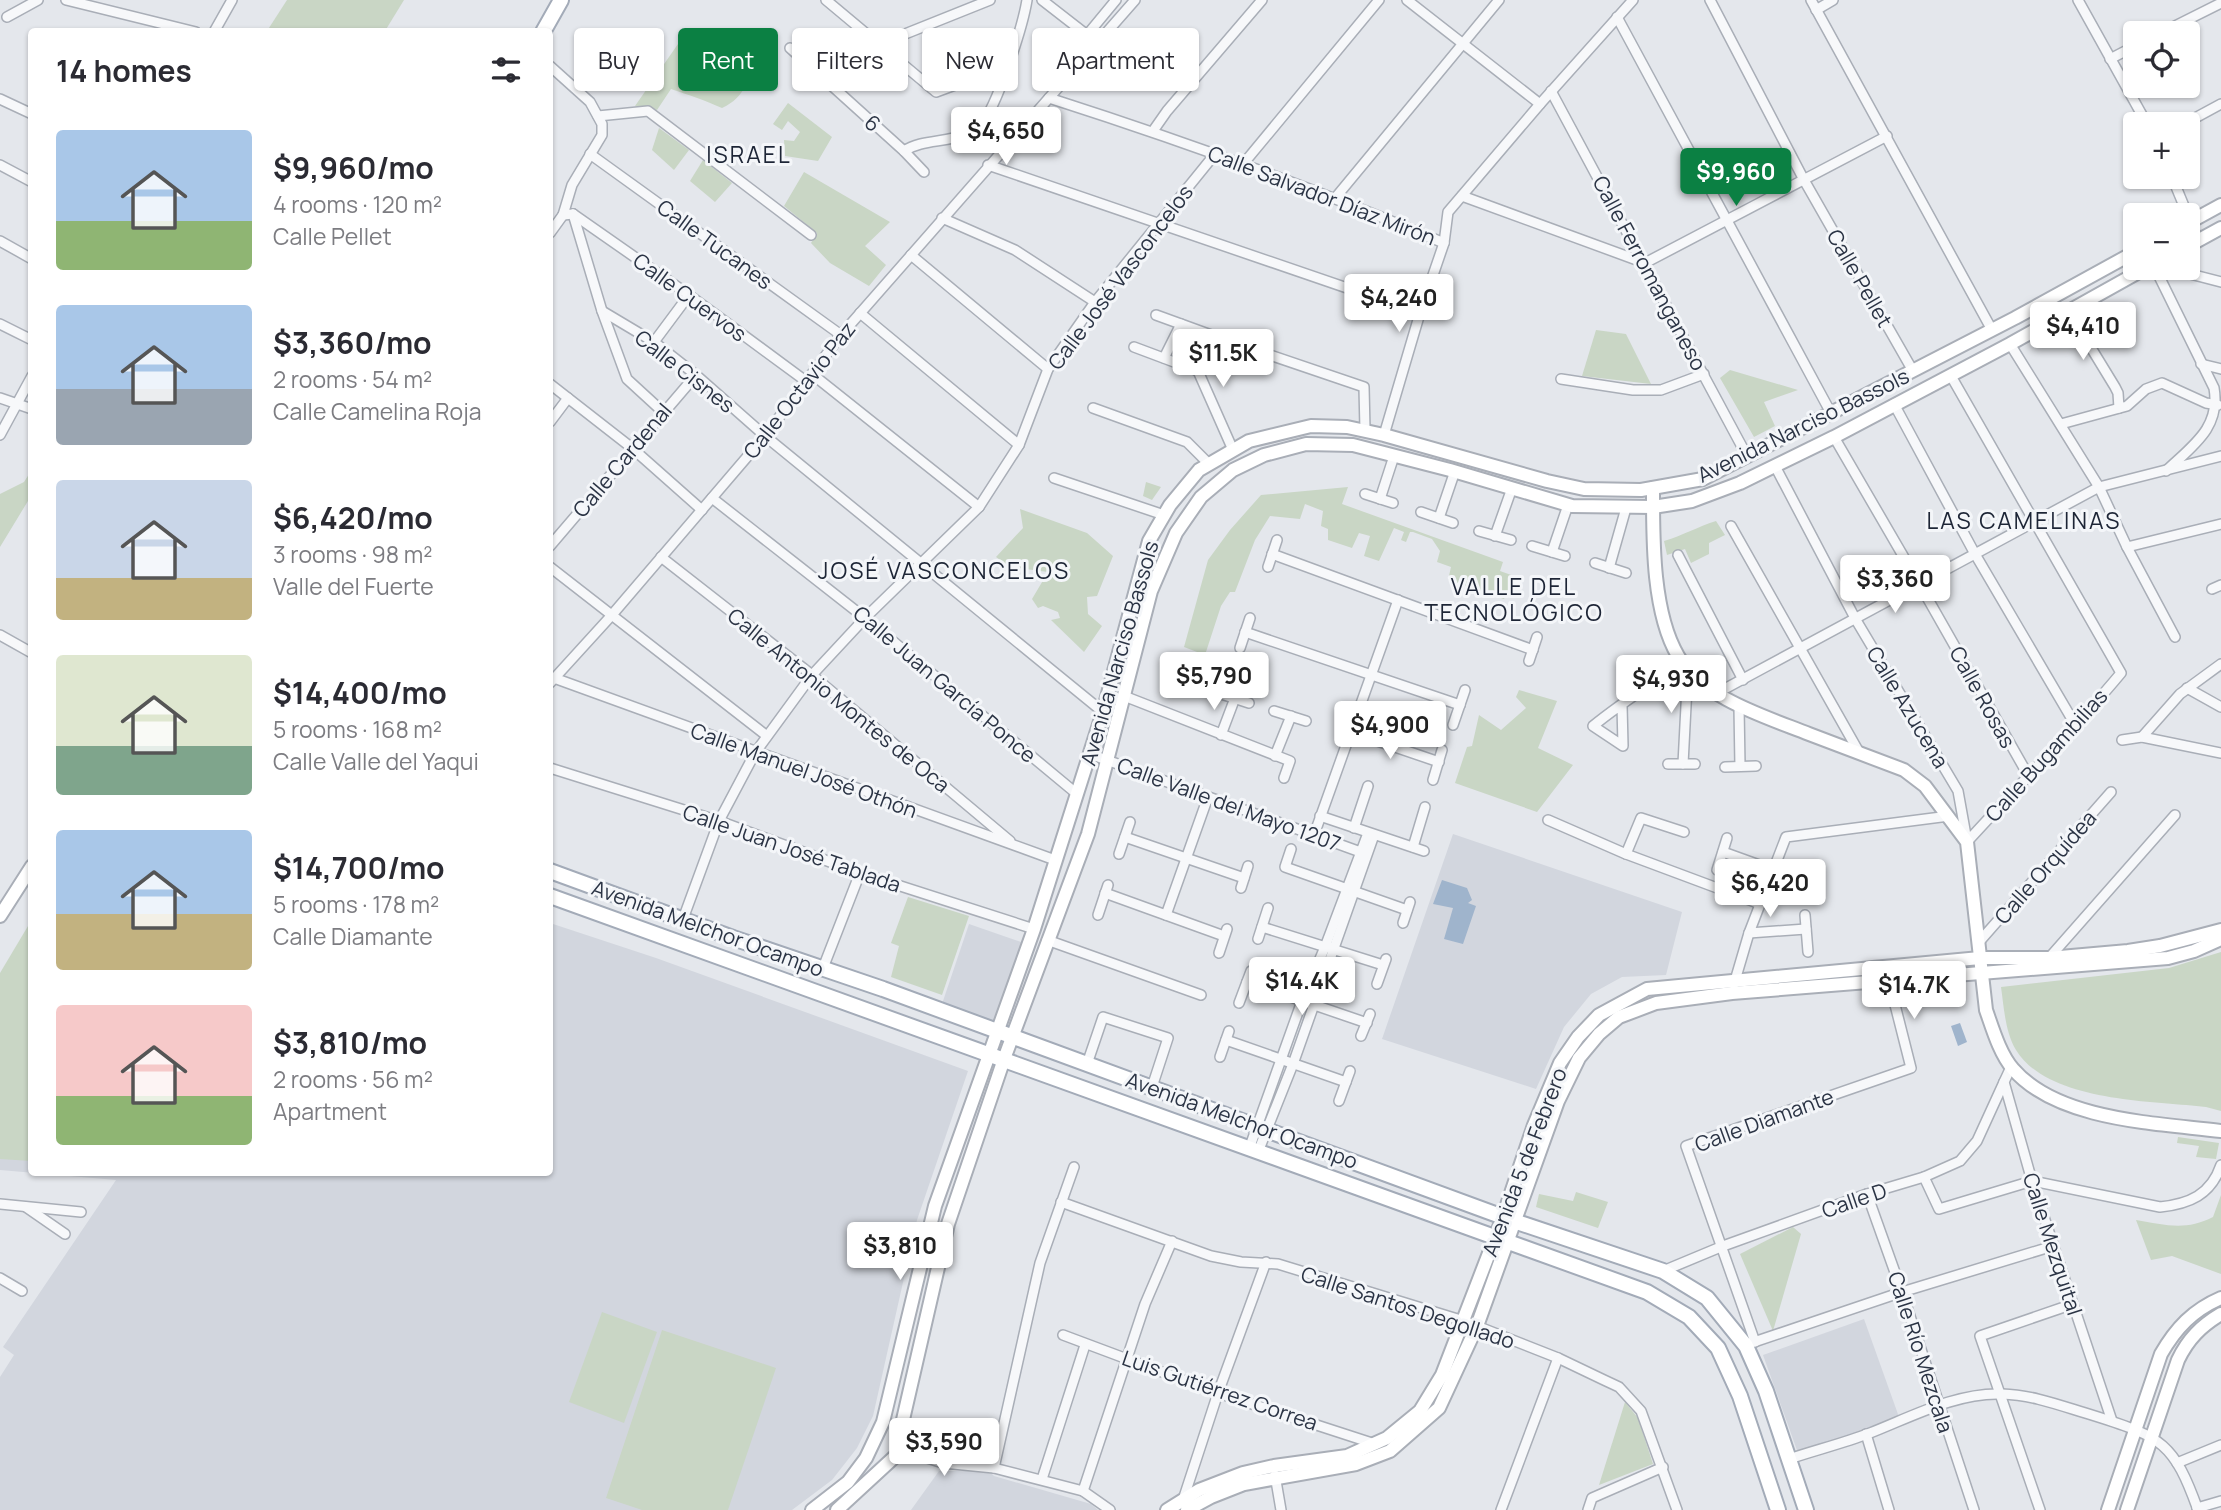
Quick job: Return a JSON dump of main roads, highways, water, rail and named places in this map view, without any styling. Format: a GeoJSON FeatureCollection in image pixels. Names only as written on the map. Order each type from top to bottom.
{"type":"FeatureCollection","features":[{"type":"Feature","properties":{"kind":"main road"},"geometry":{"type":"LineString","coordinates":[[545,28],[561,0]]}},
{"type":"Feature","properties":{"kind":"main road","name":"Avenida Melchor Ocampo"},"geometry":{"type":"LineString","coordinates":[[553,872],[1152,1087],[1508,1219],[1663,1271],[1707,1298],[1750,1344],[1806,1510]]}},
{"type":"Feature","properties":{"kind":"main road","name":"Avenida Melchor Ocampo"},"geometry":{"type":"LineString","coordinates":[[553,897],[1647,1292],[1689,1317],[1718,1348],[1740,1396],[1778,1510]]}},
{"type":"Feature","properties":{"kind":"main road"},"geometry":{"type":"LineString","coordinates":[[725,960],[733,938]]}},
{"type":"Feature","properties":{"kind":"water"},"geometry":{"type":"Polygon","coordinates":[[[1442,880],[1467,888],[1472,900],[1468,903],[1476,906],[1463,944],[1444,939],[1453,908],[1433,904],[1442,880]]]}},
{"type":"Feature","properties":{"kind":"water"},"geometry":{"type":"Polygon","coordinates":[[[1960,1023],[1967,1042],[1958,1046],[1951,1026],[1960,1023]]]}},
{"type":"Feature","properties":{"kind":"district","name":"ISRAEL"},"geometry":{"type":"Point","coordinates":[749,154]}},
{"type":"Feature","properties":{"kind":"district","name":"LAS CAMELINAS"},"geometry":{"type":"Point","coordinates":[2024,520]}},
{"type":"Feature","properties":{"kind":"district","name":"JOSÉ VASCONCELOS"},"geometry":{"type":"Point","coordinates":[944,570]}},
{"type":"Feature","properties":{"kind":"district","name":"VALLE DEL TECNOLÓGICO"},"geometry":{"type":"Point","coordinates":[1514,599]}}]}
